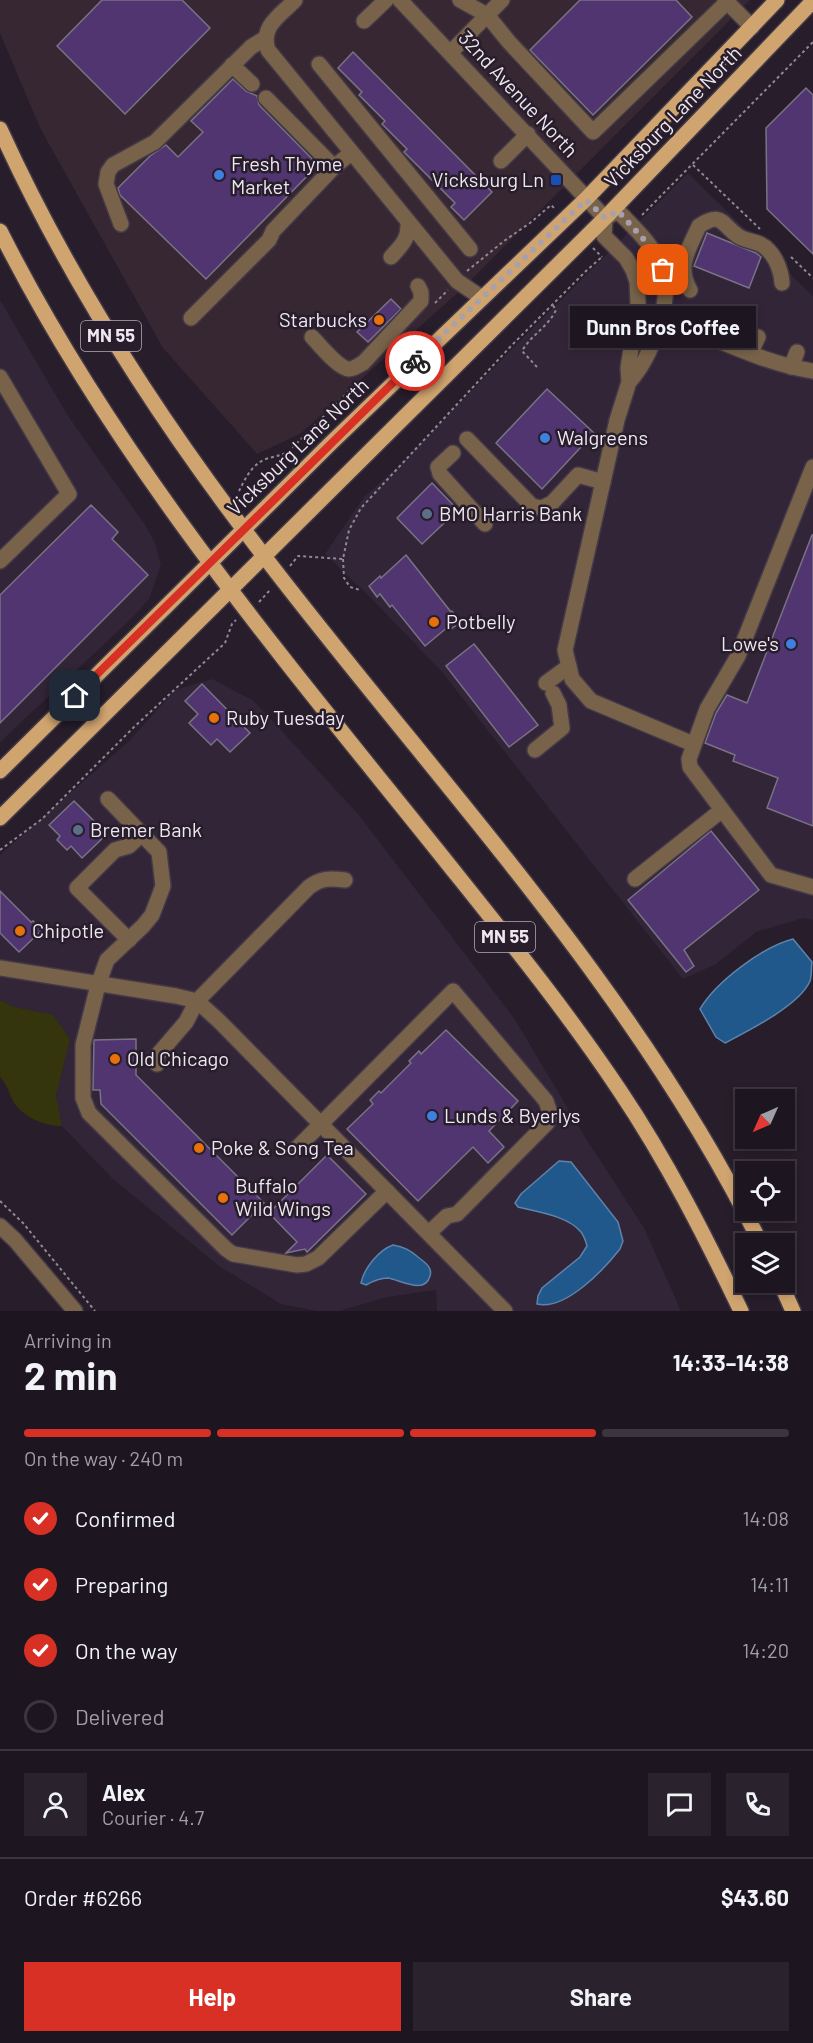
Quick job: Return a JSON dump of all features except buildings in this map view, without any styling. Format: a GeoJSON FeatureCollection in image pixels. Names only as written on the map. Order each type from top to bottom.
{"type":"FeatureCollection","features":[{"type":"Feature","properties":{"kind":"main road","name":"Vicksburg Lane North"},"geometry":{"type":"LineString","coordinates":[[0,771],[332,441],[566,220],[777,0]]}},
{"type":"Feature","properties":{"kind":"main road","name":"Vicksburg Lane North"},"geometry":{"type":"LineString","coordinates":[[0,818],[605,218],[813,1]]}},
{"type":"Feature","properties":{"kind":"main road","name":"MN 55"},"geometry":{"type":"LineString","coordinates":[[0,129],[56,239],[117,345],[167,423],[280,578],[530,889],[602,985],[654,1058],[703,1137],[755,1233]]}},
{"type":"Feature","properties":{"kind":"main road","name":"MN 55"},"geometry":{"type":"LineString","coordinates":[[0,231],[75,366],[143,472],[209,563],[493,921],[621,1092],[668,1169],[741,1311]]}},
{"type":"Feature","properties":{"kind":"main road"},"geometry":{"type":"LineString","coordinates":[[785,1293],[793,1311]]}},
{"type":"Feature","properties":{"kind":"street"},"geometry":{"type":"LineString","coordinates":[[122,224],[106,184],[108,172],[113,165],[155,142],[251,47],[264,39],[268,28],[295,0]]}},
{"type":"Feature","properties":{"kind":"street"},"geometry":{"type":"LineString","coordinates":[[364,21],[386,0]]}},
{"type":"Feature","properties":{"kind":"street","name":"32nd Avenue North"},"geometry":{"type":"LineString","coordinates":[[400,0],[605,218]]}},
{"type":"Feature","properties":{"kind":"street"},"geometry":{"type":"LineString","coordinates":[[460,0],[488,15],[509,42],[593,132],[726,1],[752,27]]}},
{"type":"Feature","properties":{"kind":"street"},"geometry":{"type":"LineString","coordinates":[[451,52],[502,0]]}},
{"type":"Feature","properties":{"kind":"street"},"geometry":{"type":"LineString","coordinates":[[264,39],[268,50],[408,224],[457,281],[482,298]]}},
{"type":"Feature","properties":{"kind":"street"},"geometry":{"type":"LineString","coordinates":[[319,64],[470,249]]}},
{"type":"Feature","properties":{"kind":"street"},"geometry":{"type":"LineString","coordinates":[[232,65],[252,84]]}},
{"type":"Feature","properties":{"kind":"street"},"geometry":{"type":"LineString","coordinates":[[266,98],[334,167]]}},
{"type":"Feature","properties":{"kind":"street"},"geometry":{"type":"LineString","coordinates":[[501,161],[528,134]]}},
{"type":"Feature","properties":{"kind":"street"},"geometry":{"type":"LineString","coordinates":[[191,318],[269,240],[273,231],[334,167],[351,153]]}},
{"type":"Feature","properties":{"kind":"street"},"geometry":{"type":"LineString","coordinates":[[629,382],[637,374],[656,333],[665,302],[663,270],[648,244],[618,211],[605,218],[604,236],[607,251],[626,258],[637,282],[637,313],[628,368],[629,382],[617,420],[565,650],[572,679],[591,701],[693,744]]}},
{"type":"Feature","properties":{"kind":"street"},"geometry":{"type":"LineString","coordinates":[[690,290],[683,275],[684,263],[699,226],[713,218],[722,220],[738,236],[761,244],[768,250],[781,271],[782,283]]}},
{"type":"Feature","properties":{"kind":"street"},"geometry":{"type":"LineString","coordinates":[[392,257],[406,240],[409,231],[408,224]]}},
{"type":"Feature","properties":{"kind":"street"},"geometry":{"type":"LineString","coordinates":[[312,337],[340,365],[349,369],[356,367],[363,363],[421,301],[418,286]]}},
{"type":"Feature","properties":{"kind":"street"},"geometry":{"type":"LineString","coordinates":[[637,313],[660,318],[752,352],[777,364],[813,371]]}},
{"type":"Feature","properties":{"kind":"street"},"geometry":{"type":"LineString","coordinates":[[752,352],[758,337]]}},
{"type":"Feature","properties":{"kind":"street"},"geometry":{"type":"LineString","coordinates":[[791,367],[796,352]]}},
{"type":"Feature","properties":{"kind":"street"},"geometry":{"type":"LineString","coordinates":[[0,377],[69,494],[0,561]]}},
{"type":"Feature","properties":{"kind":"street"},"geometry":{"type":"LineString","coordinates":[[467,439],[532,506],[542,508],[552,503],[578,475],[603,482]]}},
{"type":"Feature","properties":{"kind":"street"},"geometry":{"type":"LineString","coordinates":[[453,453],[438,467],[440,474],[485,524]]}},
{"type":"Feature","properties":{"kind":"street"},"geometry":{"type":"LineString","coordinates":[[813,467],[738,656],[707,709],[689,759],[690,767],[771,874],[813,887]]}},
{"type":"Feature","properties":{"kind":"street"},"geometry":{"type":"LineString","coordinates":[[535,750],[562,728],[559,705],[550,688],[569,666]]}},
{"type":"Feature","properties":{"kind":"street"},"geometry":{"type":"LineString","coordinates":[[108,799],[159,852],[163,886],[152,915],[107,960],[98,985],[83,1045],[84,1105],[89,1113],[233,1254],[297,1265],[306,1264],[318,1258],[387,1191]]}},
{"type":"Feature","properties":{"kind":"street"},"geometry":{"type":"LineString","coordinates":[[635,879],[722,810]]}},
{"type":"Feature","properties":{"kind":"street"},"geometry":{"type":"LineString","coordinates":[[129,940],[77,888],[115,850],[129,846],[142,834]]}},
{"type":"Feature","properties":{"kind":"street"},"geometry":{"type":"LineString","coordinates":[[157,1064],[156,1057],[186,1022],[197,1001],[309,887],[317,881],[329,878],[345,880]]}},
{"type":"Feature","properties":{"kind":"street"},"geometry":{"type":"LineString","coordinates":[[0,968],[197,1001],[505,1311]]}},
{"type":"Feature","properties":{"kind":"street"},"geometry":{"type":"LineString","coordinates":[[297,1148],[453,991],[546,1101],[550,1113],[547,1123],[457,1214],[447,1216],[429,1233]]}},
{"type":"Feature","properties":{"kind":"street"},"geometry":{"type":"LineString","coordinates":[[0,1226],[15,1240],[75,1311]]}},
{"type":"Feature","properties":{"kind":"path"},"geometry":{"type":"LineString","coordinates":[[632,226],[813,42]]}},
{"type":"Feature","properties":{"kind":"path"},"geometry":{"type":"LineString","coordinates":[[693,165],[768,236]]}},
{"type":"Feature","properties":{"kind":"path"},"geometry":{"type":"LineString","coordinates":[[433,305],[498,246],[551,205],[566,220]]}},
{"type":"Feature","properties":{"kind":"path"},"geometry":{"type":"LineString","coordinates":[[360,590],[350,587],[346,582],[343,560],[349,530],[361,508],[511,346],[607,251],[584,238]]}},
{"type":"Feature","properties":{"kind":"path"},"geometry":{"type":"LineString","coordinates":[[785,252],[813,278]]}},
{"type":"Feature","properties":{"kind":"path"},"geometry":{"type":"LineString","coordinates":[[537,367],[522,351],[553,315],[556,310],[552,304]]}},
{"type":"Feature","properties":{"kind":"path"},"geometry":{"type":"LineString","coordinates":[[239,491],[248,474],[255,467],[266,459],[281,456],[289,451],[357,382]]}},
{"type":"Feature","properties":{"kind":"path"},"geometry":{"type":"LineString","coordinates":[[0,850],[42,819],[134,727],[225,643],[232,624],[246,610],[261,601],[298,556],[343,560]]}},
{"type":"Feature","properties":{"kind":"path"},"geometry":{"type":"LineString","coordinates":[[0,1201],[23,1223],[95,1311]]}},
{"type":"Feature","properties":{"kind":"shaded area"},"geometry":{"type":"Polygon","coordinates":[[[0,0],[750,0],[463,288],[300,434],[257,454],[163,348],[40,128],[0,33],[0,0]]]}},
{"type":"Feature","properties":{"kind":"shaded area"},"geometry":{"type":"Polygon","coordinates":[[[688,173],[813,296],[813,920],[803,918],[756,932],[716,964],[683,979],[442,672],[325,554],[364,497],[401,464],[688,173]]]}},
{"type":"Feature","properties":{"kind":"shaded area"},"geometry":{"type":"Polygon","coordinates":[[[0,300],[68,416],[145,525],[155,543],[161,565],[149,599],[134,616],[0,742],[0,300]]]}},
{"type":"Feature","properties":{"kind":"shaded area"},"geometry":{"type":"Polygon","coordinates":[[[212,679],[254,701],[358,814],[514,1018],[585,1137],[644,1228],[681,1311],[437,1311],[436,1290],[387,1297],[339,1311],[317,1311],[281,1304],[219,1266],[112,1178],[62,1126],[56,1095],[70,1039],[53,1015],[11,1006],[0,1000],[0,855],[128,742],[175,690],[212,679]]]}},
{"type":"Feature","properties":{"kind":"shaded area"},"geometry":{"type":"Polygon","coordinates":[[[0,1000],[11,1006],[53,1015],[70,1039],[56,1095],[62,1126],[40,1122],[27,1115],[16,1105],[0,1077],[0,1000]]]}},
{"type":"Feature","properties":{"kind":"water"},"geometry":{"type":"Polygon","coordinates":[[[793,939],[812,962],[810,981],[804,990],[785,1008],[735,1038],[725,1043],[716,1037],[700,1009],[707,999],[741,967],[781,943],[793,939]]]}},
{"type":"Feature","properties":{"kind":"water"},"geometry":{"type":"Polygon","coordinates":[[[559,1161],[571,1162],[618,1222],[623,1241],[620,1249],[595,1277],[572,1295],[560,1301],[537,1304],[542,1288],[580,1257],[587,1246],[581,1232],[568,1222],[552,1215],[518,1207],[515,1203],[521,1194],[559,1161]]]}},
{"type":"Feature","properties":{"kind":"water"},"geometry":{"type":"Polygon","coordinates":[[[393,1245],[404,1248],[427,1265],[431,1273],[427,1282],[418,1286],[388,1278],[366,1285],[361,1283],[365,1271],[373,1260],[393,1245]]]}},
{"type":"Feature","properties":{"kind":"way so far"},"geometry":{"type":"LineString","coordinates":[[415,361],[586,200],[605,218],[618,211],[648,244],[663,270]]}},
{"type":"Feature","properties":{"kind":"place","name":"Fresh Thyme Market"},"geometry":{"type":"Point","coordinates":[219,175]}},
{"type":"Feature","properties":{"kind":"place","name":"Vicksburg Ln"},"geometry":{"type":"Point","coordinates":[556,180]}},
{"type":"Feature","properties":{"kind":"place","name":"Dunn Bros Coffee"},"geometry":{"type":"Point","coordinates":[663,270]}},
{"type":"Feature","properties":{"kind":"place","name":"Starbucks"},"geometry":{"type":"Point","coordinates":[379,320]}},
{"type":"Feature","properties":{"kind":"place","name":"Walgreens"},"geometry":{"type":"Point","coordinates":[545,438]}},
{"type":"Feature","properties":{"kind":"place","name":"BMO Harris Bank"},"geometry":{"type":"Point","coordinates":[427,514]}},
{"type":"Feature","properties":{"kind":"place","name":"Potbelly"},"geometry":{"type":"Point","coordinates":[434,622]}},
{"type":"Feature","properties":{"kind":"place","name":"Lowe's"},"geometry":{"type":"Point","coordinates":[791,644]}},
{"type":"Feature","properties":{"kind":"place","name":"Ruby Tuesday"},"geometry":{"type":"Point","coordinates":[214,718]}},
{"type":"Feature","properties":{"kind":"place","name":"Bremer Bank"},"geometry":{"type":"Point","coordinates":[78,830]}},
{"type":"Feature","properties":{"kind":"place","name":"Chipotle"},"geometry":{"type":"Point","coordinates":[20,931]}},
{"type":"Feature","properties":{"kind":"place","name":"Old Chicago"},"geometry":{"type":"Point","coordinates":[115,1059]}},
{"type":"Feature","properties":{"kind":"place","name":"Lunds & Byerlys"},"geometry":{"type":"Point","coordinates":[432,1116]}},
{"type":"Feature","properties":{"kind":"place","name":"Poke & Song Tea"},"geometry":{"type":"Point","coordinates":[199,1148]}},
{"type":"Feature","properties":{"kind":"place","name":"Buffalo Wild Wings"},"geometry":{"type":"Point","coordinates":[223,1198]}},
{"type":"Feature","properties":{"kind":"route"},"geometry":{"type":"LineString","coordinates":[[75,696],[415,361]]}}]}
